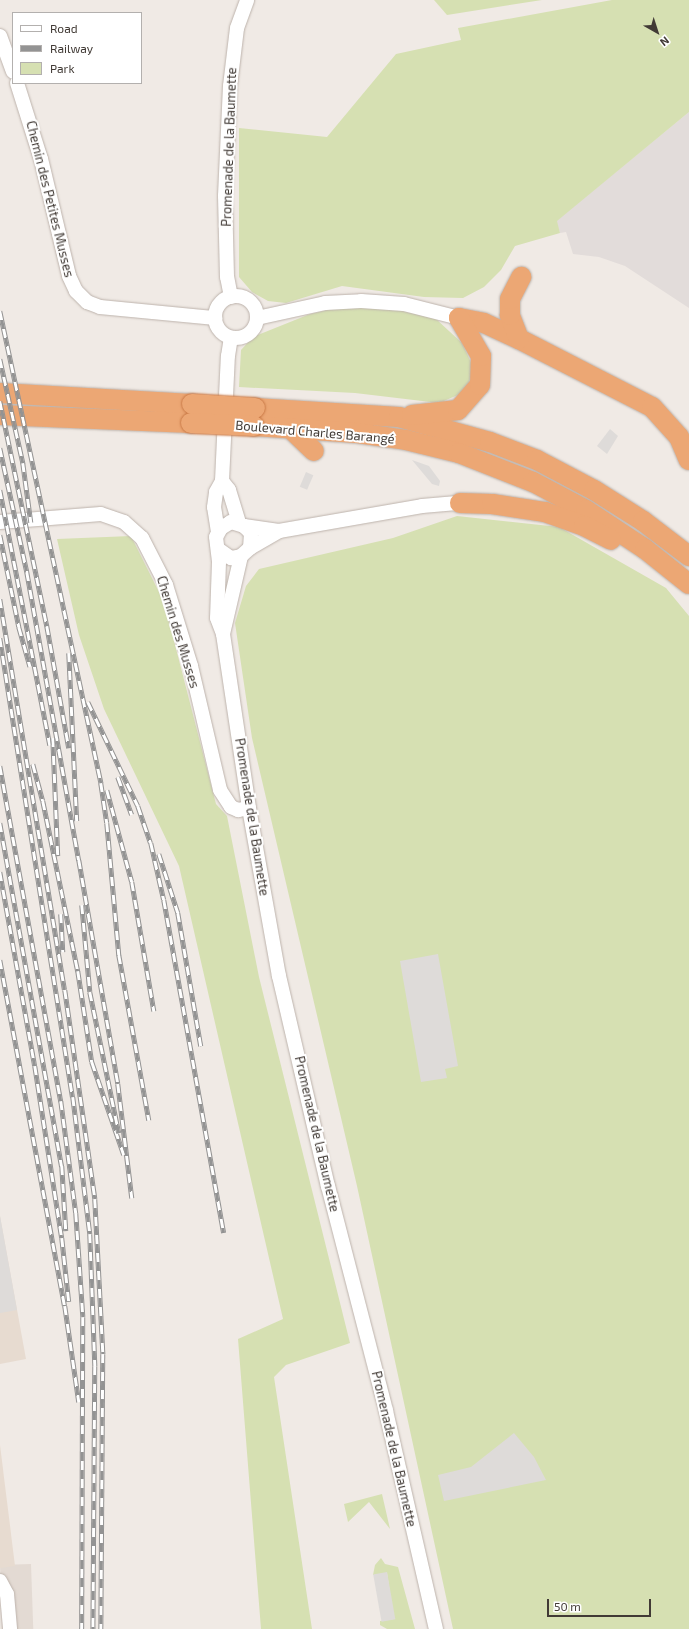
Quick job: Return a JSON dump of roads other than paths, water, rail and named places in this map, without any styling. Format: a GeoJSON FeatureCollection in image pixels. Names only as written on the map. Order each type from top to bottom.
{"type":"FeatureCollection","features":[{"type":"Feature","properties":{"kind":"highway"},"geometry":{"type":"LineString","coordinates":[[519,339],[510,315],[510,299],[521,277]]}},
{"type":"Feature","properties":{"kind":"highway"},"geometry":{"type":"LineString","coordinates":[[458,318],[484,323],[519,339],[652,407],[679,437],[689,460]]}},
{"type":"Feature","properties":{"kind":"highway"},"geometry":{"type":"LineString","coordinates":[[399,417],[458,410],[480,385],[481,356],[458,318]]}},
{"type":"Feature","properties":{"kind":"highway","name":"Boulevard Charles Barangé"},"geometry":{"type":"LineString","coordinates":[[0,393],[192,414]]}},
{"type":"Feature","properties":{"kind":"highway","name":"Boulevard Charles Barangé"},"geometry":{"type":"LineString","coordinates":[[0,415],[192,414],[254,417],[399,417],[456,431],[537,460],[594,490],[643,521],[689,556]]}},
{"type":"Feature","properties":{"kind":"highway","name":"Boulevard Charles Barangé"},"geometry":{"type":"LineString","coordinates":[[254,417],[290,428],[399,439],[459,453],[533,482],[586,510],[645,548],[689,584]]}},
{"type":"Feature","properties":{"kind":"highway"},"geometry":{"type":"LineString","coordinates":[[290,428],[314,451]]}},
{"type":"Feature","properties":{"kind":"highway"},"geometry":{"type":"LineString","coordinates":[[460,503],[492,504],[545,512],[584,526],[614,542],[645,548]]}},
{"type":"Feature","properties":{"kind":"street","name":"Promenade de la Baumette"},"geometry":{"type":"LineString","coordinates":[[231,297],[227,277],[225,196],[230,86],[237,28],[247,0]]}},
{"type":"Feature","properties":{"kind":"street"},"geometry":{"type":"LineString","coordinates":[[0,36],[12,69]]}},
{"type":"Feature","properties":{"kind":"street","name":"Chemin des Petites Musses"},"geometry":{"type":"LineString","coordinates":[[17,84],[41,159],[69,276],[76,291],[87,302],[100,307],[215,318]]}},
{"type":"Feature","properties":{"kind":"street"},"geometry":{"type":"LineString","coordinates":[[231,297],[249,301],[254,306],[257,318],[256,325],[246,336],[232,338],[220,331],[215,318],[219,305],[231,297]]}},
{"type":"Feature","properties":{"kind":"street"},"geometry":{"type":"LineString","coordinates":[[257,318],[325,303],[361,301],[404,304],[458,318]]}},
{"type":"Feature","properties":{"kind":"street","name":"Promenade de la Baumette"},"geometry":{"type":"LineString","coordinates":[[232,338],[228,356],[222,481],[216,492],[214,507],[218,532],[217,618],[223,634],[249,808],[279,976],[328,1186],[384,1404],[436,1629]]}},
{"type":"Feature","properties":{"kind":"street","name":"Promenade de la Baumette"},"geometry":{"type":"LineString","coordinates":[[222,481],[229,490],[242,524],[251,533],[223,634]]}},
{"type":"Feature","properties":{"kind":"street"},"geometry":{"type":"LineString","coordinates":[[218,532],[227,524],[242,524],[279,530],[422,506],[460,503]]}},
{"type":"Feature","properties":{"kind":"street","name":"Chemin des Musses"},"geometry":{"type":"LineString","coordinates":[[0,522],[92,513],[118,519],[137,532],[147,544],[166,585],[191,666],[220,790],[231,808],[238,810],[249,808]]}},
{"type":"Feature","properties":{"kind":"street"},"geometry":{"type":"LineString","coordinates":[[218,549],[231,558],[245,552],[279,530]]}},
{"type":"Feature","properties":{"kind":"street"},"geometry":{"type":"LineString","coordinates":[[0,1581],[7,1594],[10,1629]]}},
{"type":"Feature","properties":{"kind":"railway"},"geometry":{"type":"LineString","coordinates":[[0,311],[101,783],[107,823],[119,955],[149,1120]]}},
{"type":"Feature","properties":{"kind":"railway"},"geometry":{"type":"LineString","coordinates":[[0,359],[23,463],[31,522]]}},
{"type":"Feature","properties":{"kind":"railway"},"geometry":{"type":"LineString","coordinates":[[0,401],[47,626],[69,748]]}},
{"type":"Feature","properties":{"kind":"railway"},"geometry":{"type":"LineString","coordinates":[[0,448],[27,572],[79,860],[118,1084],[132,1198]]}},
{"type":"Feature","properties":{"kind":"railway"},"geometry":{"type":"LineString","coordinates":[[0,490],[50,745]]}},
{"type":"Feature","properties":{"kind":"railway"},"geometry":{"type":"LineString","coordinates":[[0,535],[19,627],[30,666]]}},
{"type":"Feature","properties":{"kind":"railway"},"geometry":{"type":"LineString","coordinates":[[0,599],[65,990],[95,1199],[103,1354],[101,1629]]}},
{"type":"Feature","properties":{"kind":"railway"},"geometry":{"type":"LineString","coordinates":[[0,638],[73,1097],[90,1234],[95,1366],[93,1629]]}},
{"type":"Feature","properties":{"kind":"railway"},"geometry":{"type":"LineString","coordinates":[[69,653],[77,821]]}},
{"type":"Feature","properties":{"kind":"railway"},"geometry":{"type":"LineString","coordinates":[[88,702],[138,806],[151,843],[164,900],[224,1233]]}},
{"type":"Feature","properties":{"kind":"railway"},"geometry":{"type":"LineString","coordinates":[[53,738],[58,856]]}},
{"type":"Feature","properties":{"kind":"railway"},"geometry":{"type":"LineString","coordinates":[[33,764],[43,801],[78,971],[92,1062],[124,1155]]}},
{"type":"Feature","properties":{"kind":"railway"},"geometry":{"type":"LineString","coordinates":[[0,766],[61,1101],[76,1213],[83,1317],[82,1629]]}},
{"type":"Feature","properties":{"kind":"railway"},"geometry":{"type":"LineString","coordinates":[[118,777],[132,815]]}},
{"type":"Feature","properties":{"kind":"railway"},"geometry":{"type":"LineString","coordinates":[[107,790],[132,882],[154,1011]]}},
{"type":"Feature","properties":{"kind":"railway"},"geometry":{"type":"LineString","coordinates":[[0,823],[62,1166],[66,1231]]}},
{"type":"Feature","properties":{"kind":"railway"},"geometry":{"type":"LineString","coordinates":[[159,854],[178,913],[201,1046]]}},
{"type":"Feature","properties":{"kind":"railway"},"geometry":{"type":"LineString","coordinates":[[0,872],[35,1066],[62,1238],[69,1302]]}},
{"type":"Feature","properties":{"kind":"railway"},"geometry":{"type":"LineString","coordinates":[[82,905],[90,992],[119,1133]]}},
{"type":"Feature","properties":{"kind":"railway"},"geometry":{"type":"LineString","coordinates":[[61,914],[63,952]]}},
{"type":"Feature","properties":{"kind":"railway"},"geometry":{"type":"LineString","coordinates":[[0,960],[65,1306],[79,1402]]}}]}
